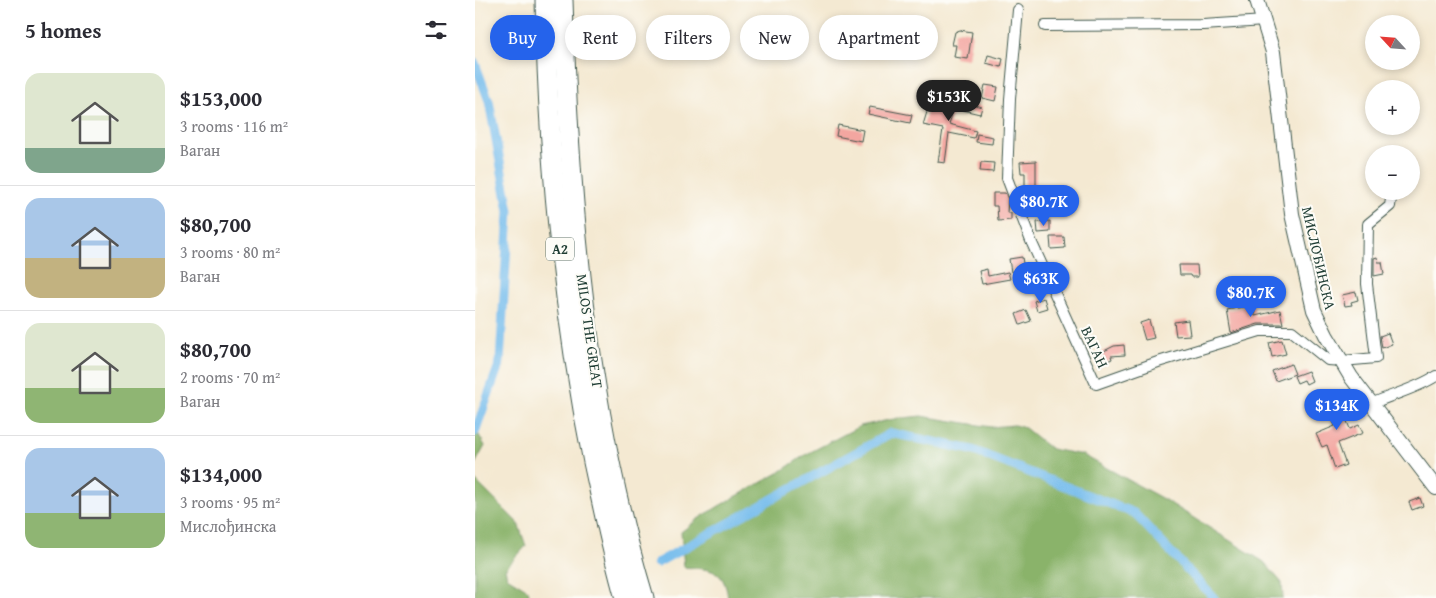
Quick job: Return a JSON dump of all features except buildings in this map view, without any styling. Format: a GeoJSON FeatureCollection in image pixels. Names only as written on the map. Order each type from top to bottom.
{"type":"FeatureCollection","features":[{"type":"Feature","properties":{"kind":"highway","name":"MILOS THE GREAT"},"geometry":{"type":"LineString","coordinates":[[545,0],[551,151],[564,288],[587,433],[608,533],[625,598]]}},
{"type":"Feature","properties":{"kind":"highway","name":"MILOS THE GREAT"},"geometry":{"type":"LineString","coordinates":[[563,0],[568,130],[574,205],[593,362],[613,476],[644,598]]}},
{"type":"Feature","properties":{"kind":"main road","name":"МИСЛОЂИНСКА"},"geometry":{"type":"LineString","coordinates":[[1257,0],[1265,21],[1275,64],[1288,187],[1297,240],[1314,310],[1320,326],[1371,404],[1436,488]]}},
{"type":"Feature","properties":{"kind":"street","name":"ВАГАН"},"geometry":{"type":"LineString","coordinates":[[1018,10],[1010,99],[1007,178],[1031,242],[1096,384],[1158,362],[1260,331],[1292,331],[1328,360],[1342,361]]}},
{"type":"Feature","properties":{"kind":"street"},"geometry":{"type":"LineString","coordinates":[[1045,26],[1203,25],[1265,21]]}},
{"type":"Feature","properties":{"kind":"street"},"geometry":{"type":"LineString","coordinates":[[1342,361],[1376,358],[1367,284],[1368,224],[1389,206],[1390,200]]}},
{"type":"Feature","properties":{"kind":"street"},"geometry":{"type":"LineString","coordinates":[[1371,404],[1423,385],[1436,376]]}},
{"type":"Feature","properties":{"kind":"green space"},"geometry":{"type":"Polygon","coordinates":[[[921,416],[991,427],[1014,425],[1025,428],[1051,449],[1083,455],[1165,500],[1264,562],[1282,583],[1283,598],[728,598],[723,581],[715,572],[684,567],[681,532],[698,519],[780,472],[805,455],[860,426],[921,416]]]}},
{"type":"Feature","properties":{"kind":"green space"},"geometry":{"type":"Polygon","coordinates":[[[475,428],[485,446],[475,464],[475,428]]]}},
{"type":"Feature","properties":{"kind":"green space"},"geometry":{"type":"Polygon","coordinates":[[[475,480],[518,523],[526,546],[505,569],[507,577],[528,590],[530,598],[475,598],[475,480]]]}},
{"type":"Feature","properties":{"kind":"waterway"},"geometry":{"type":"LineString","coordinates":[[475,63],[489,101],[509,211],[500,362],[475,432]]}},
{"type":"Feature","properties":{"kind":"waterway"},"geometry":{"type":"LineString","coordinates":[[657,563],[891,433],[972,450],[1134,513],[1214,598]]}}]}
